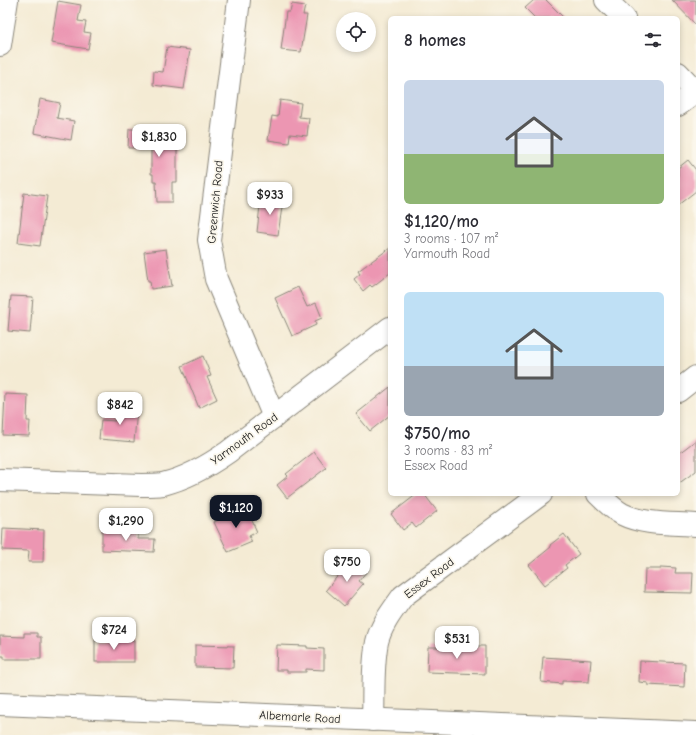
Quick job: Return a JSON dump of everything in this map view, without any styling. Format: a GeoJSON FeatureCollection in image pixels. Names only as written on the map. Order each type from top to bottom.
{"type":"FeatureCollection","features":[{"type":"Feature","properties":{"kind":"street"},"geometry":{"type":"LineString","coordinates":[[0,45],[7,0]]}},
{"type":"Feature","properties":{"kind":"street","name":"Greenwich Road"},"geometry":{"type":"LineString","coordinates":[[239,0],[209,240],[216,279],[274,417]]}},
{"type":"Feature","properties":{"kind":"street"},"geometry":{"type":"LineString","coordinates":[[606,0],[622,16]]}},
{"type":"Feature","properties":{"kind":"street"},"geometry":{"type":"LineString","coordinates":[[680,75],[696,92],[680,104]]}},
{"type":"Feature","properties":{"kind":"street","name":"Yarmouth Road"},"geometry":{"type":"LineString","coordinates":[[0,480],[141,485],[161,484],[185,477],[207,466],[228,452],[388,330]]}},
{"type":"Feature","properties":{"kind":"street"},"geometry":{"type":"LineString","coordinates":[[680,389],[696,377]]}},
{"type":"Feature","properties":{"kind":"street","name":"Essex Road"},"geometry":{"type":"LineString","coordinates":[[373,720],[377,641],[389,615],[404,596],[538,496]]}},
{"type":"Feature","properties":{"kind":"street"},"geometry":{"type":"LineString","coordinates":[[600,496],[621,514],[638,520],[654,523],[696,524]]}},
{"type":"Feature","properties":{"kind":"street","name":"Albemarle Road"},"geometry":{"type":"LineString","coordinates":[[0,704],[696,733]]}},
{"type":"Feature","properties":{"kind":"building"},"geometry":{"type":"Polygon","coordinates":[[[534,0],[546,0],[562,16],[533,16],[525,8],[534,0]]]}},
{"type":"Feature","properties":{"kind":"building"},"geometry":{"type":"Polygon","coordinates":[[[672,0],[696,0],[696,25],[672,0]]]}},
{"type":"Feature","properties":{"kind":"building"},"geometry":{"type":"Polygon","coordinates":[[[58,1],[81,5],[78,21],[86,22],[84,32],[91,33],[88,49],[51,43],[58,1]]]}},
{"type":"Feature","properties":{"kind":"building"},"geometry":{"type":"Polygon","coordinates":[[[292,4],[305,6],[303,15],[307,15],[301,52],[281,50],[286,12],[290,12],[292,4]]]}},
{"type":"Feature","properties":{"kind":"building"},"geometry":{"type":"Polygon","coordinates":[[[167,47],[190,50],[184,89],[153,85],[154,71],[163,72],[167,47]]]}},
{"type":"Feature","properties":{"kind":"building"},"geometry":{"type":"Polygon","coordinates":[[[40,99],[60,103],[57,118],[74,121],[71,140],[34,133],[40,99]]]}},
{"type":"Feature","properties":{"kind":"building"},"geometry":{"type":"Polygon","coordinates":[[[280,100],[301,103],[299,117],[309,118],[307,136],[290,134],[289,143],[268,140],[272,116],[278,117],[280,100]]]}},
{"type":"Feature","properties":{"kind":"building"},"geometry":{"type":"Polygon","coordinates":[[[129,129],[157,129],[157,133],[180,133],[180,147],[177,146],[177,182],[172,182],[172,202],[157,202],[156,181],[153,181],[153,174],[151,174],[151,148],[128,148],[129,129]]]}},
{"type":"Feature","properties":{"kind":"building"},"geometry":{"type":"Polygon","coordinates":[[[688,160],[696,170],[696,191],[680,203],[680,166],[688,160]]]}},
{"type":"Feature","properties":{"kind":"building"},"geometry":{"type":"Polygon","coordinates":[[[24,193],[47,196],[40,246],[18,243],[24,193]]]}},
{"type":"Feature","properties":{"kind":"building"},"geometry":{"type":"Polygon","coordinates":[[[261,197],[283,200],[278,235],[257,232],[261,197]]]}},
{"type":"Feature","properties":{"kind":"building"},"geometry":{"type":"Polygon","coordinates":[[[166,249],[172,286],[151,289],[150,281],[148,281],[144,252],[166,249]]]}},
{"type":"Feature","properties":{"kind":"building"},"geometry":{"type":"Polygon","coordinates":[[[388,249],[388,275],[372,287],[370,285],[363,291],[354,279],[360,274],[358,271],[388,249]]]}},
{"type":"Feature","properties":{"kind":"building"},"geometry":{"type":"Polygon","coordinates":[[[298,287],[307,307],[316,303],[322,318],[315,321],[316,325],[292,336],[275,298],[298,287]]]}},
{"type":"Feature","properties":{"kind":"building"},"geometry":{"type":"Polygon","coordinates":[[[11,296],[33,297],[30,333],[8,331],[11,296]]]}},
{"type":"Feature","properties":{"kind":"building"},"geometry":{"type":"Polygon","coordinates":[[[203,356],[211,376],[207,377],[217,399],[199,408],[182,366],[203,356]]]}},
{"type":"Feature","properties":{"kind":"building"},"geometry":{"type":"Polygon","coordinates":[[[388,389],[388,417],[370,431],[356,414],[388,389]]]}},
{"type":"Feature","properties":{"kind":"building"},"geometry":{"type":"Polygon","coordinates":[[[5,394],[28,395],[27,421],[30,421],[29,436],[3,435],[5,394]]]}},
{"type":"Feature","properties":{"kind":"building"},"geometry":{"type":"Polygon","coordinates":[[[116,408],[137,410],[134,442],[99,439],[101,420],[115,421],[116,408]]]}},
{"type":"Feature","properties":{"kind":"building"},"geometry":{"type":"Polygon","coordinates":[[[696,440],[696,471],[680,483],[680,452],[696,440]]]}},
{"type":"Feature","properties":{"kind":"building"},"geometry":{"type":"Polygon","coordinates":[[[314,452],[326,468],[287,498],[277,485],[288,476],[286,474],[314,452]]]}},
{"type":"Feature","properties":{"kind":"building"},"geometry":{"type":"Polygon","coordinates":[[[414,496],[426,496],[437,511],[416,528],[412,523],[403,530],[391,514],[414,496]]]}},
{"type":"Feature","properties":{"kind":"building"},"geometry":{"type":"Polygon","coordinates":[[[246,507],[257,532],[249,536],[252,542],[228,552],[214,522],[246,507]]]}},
{"type":"Feature","properties":{"kind":"building"},"geometry":{"type":"Polygon","coordinates":[[[3,528],[44,530],[43,562],[28,562],[29,551],[2,550],[3,528]]]}},
{"type":"Feature","properties":{"kind":"building"},"geometry":{"type":"Polygon","coordinates":[[[102,530],[138,531],[138,539],[155,539],[154,552],[102,550],[102,530]]]}},
{"type":"Feature","properties":{"kind":"building"},"geometry":{"type":"Polygon","coordinates":[[[564,534],[579,554],[565,565],[567,568],[545,585],[529,565],[564,534]]]}},
{"type":"Feature","properties":{"kind":"building"},"geometry":{"type":"Polygon","coordinates":[[[351,560],[366,572],[359,581],[363,584],[344,606],[326,590],[351,560]]]}},
{"type":"Feature","properties":{"kind":"building"},"geometry":{"type":"Polygon","coordinates":[[[661,567],[676,568],[675,573],[693,573],[692,593],[644,592],[645,569],[661,569],[661,567]]]}},
{"type":"Feature","properties":{"kind":"building"},"geometry":{"type":"Polygon","coordinates":[[[24,633],[37,633],[37,637],[41,637],[41,659],[4,659],[4,656],[0,656],[0,636],[24,637],[24,633]]]}},
{"type":"Feature","properties":{"kind":"building"},"geometry":{"type":"Polygon","coordinates":[[[95,640],[134,640],[134,662],[95,662],[95,640]]]}},
{"type":"Feature","properties":{"kind":"building"},"geometry":{"type":"Polygon","coordinates":[[[195,645],[234,646],[233,668],[195,667],[195,645]]]}},
{"type":"Feature","properties":{"kind":"building"},"geometry":{"type":"Polygon","coordinates":[[[277,645],[307,646],[307,648],[324,649],[324,670],[306,669],[306,672],[287,672],[287,670],[276,670],[277,645]]]}},
{"type":"Feature","properties":{"kind":"building"},"geometry":{"type":"Polygon","coordinates":[[[485,646],[485,674],[427,672],[428,647],[485,646]]]}},
{"type":"Feature","properties":{"kind":"building"},"geometry":{"type":"Polygon","coordinates":[[[543,657],[591,660],[589,682],[562,681],[562,684],[541,682],[543,657]]]}},
{"type":"Feature","properties":{"kind":"building"},"geometry":{"type":"Polygon","coordinates":[[[640,661],[685,663],[684,687],[648,685],[648,683],[639,682],[640,661]]]}}]}
